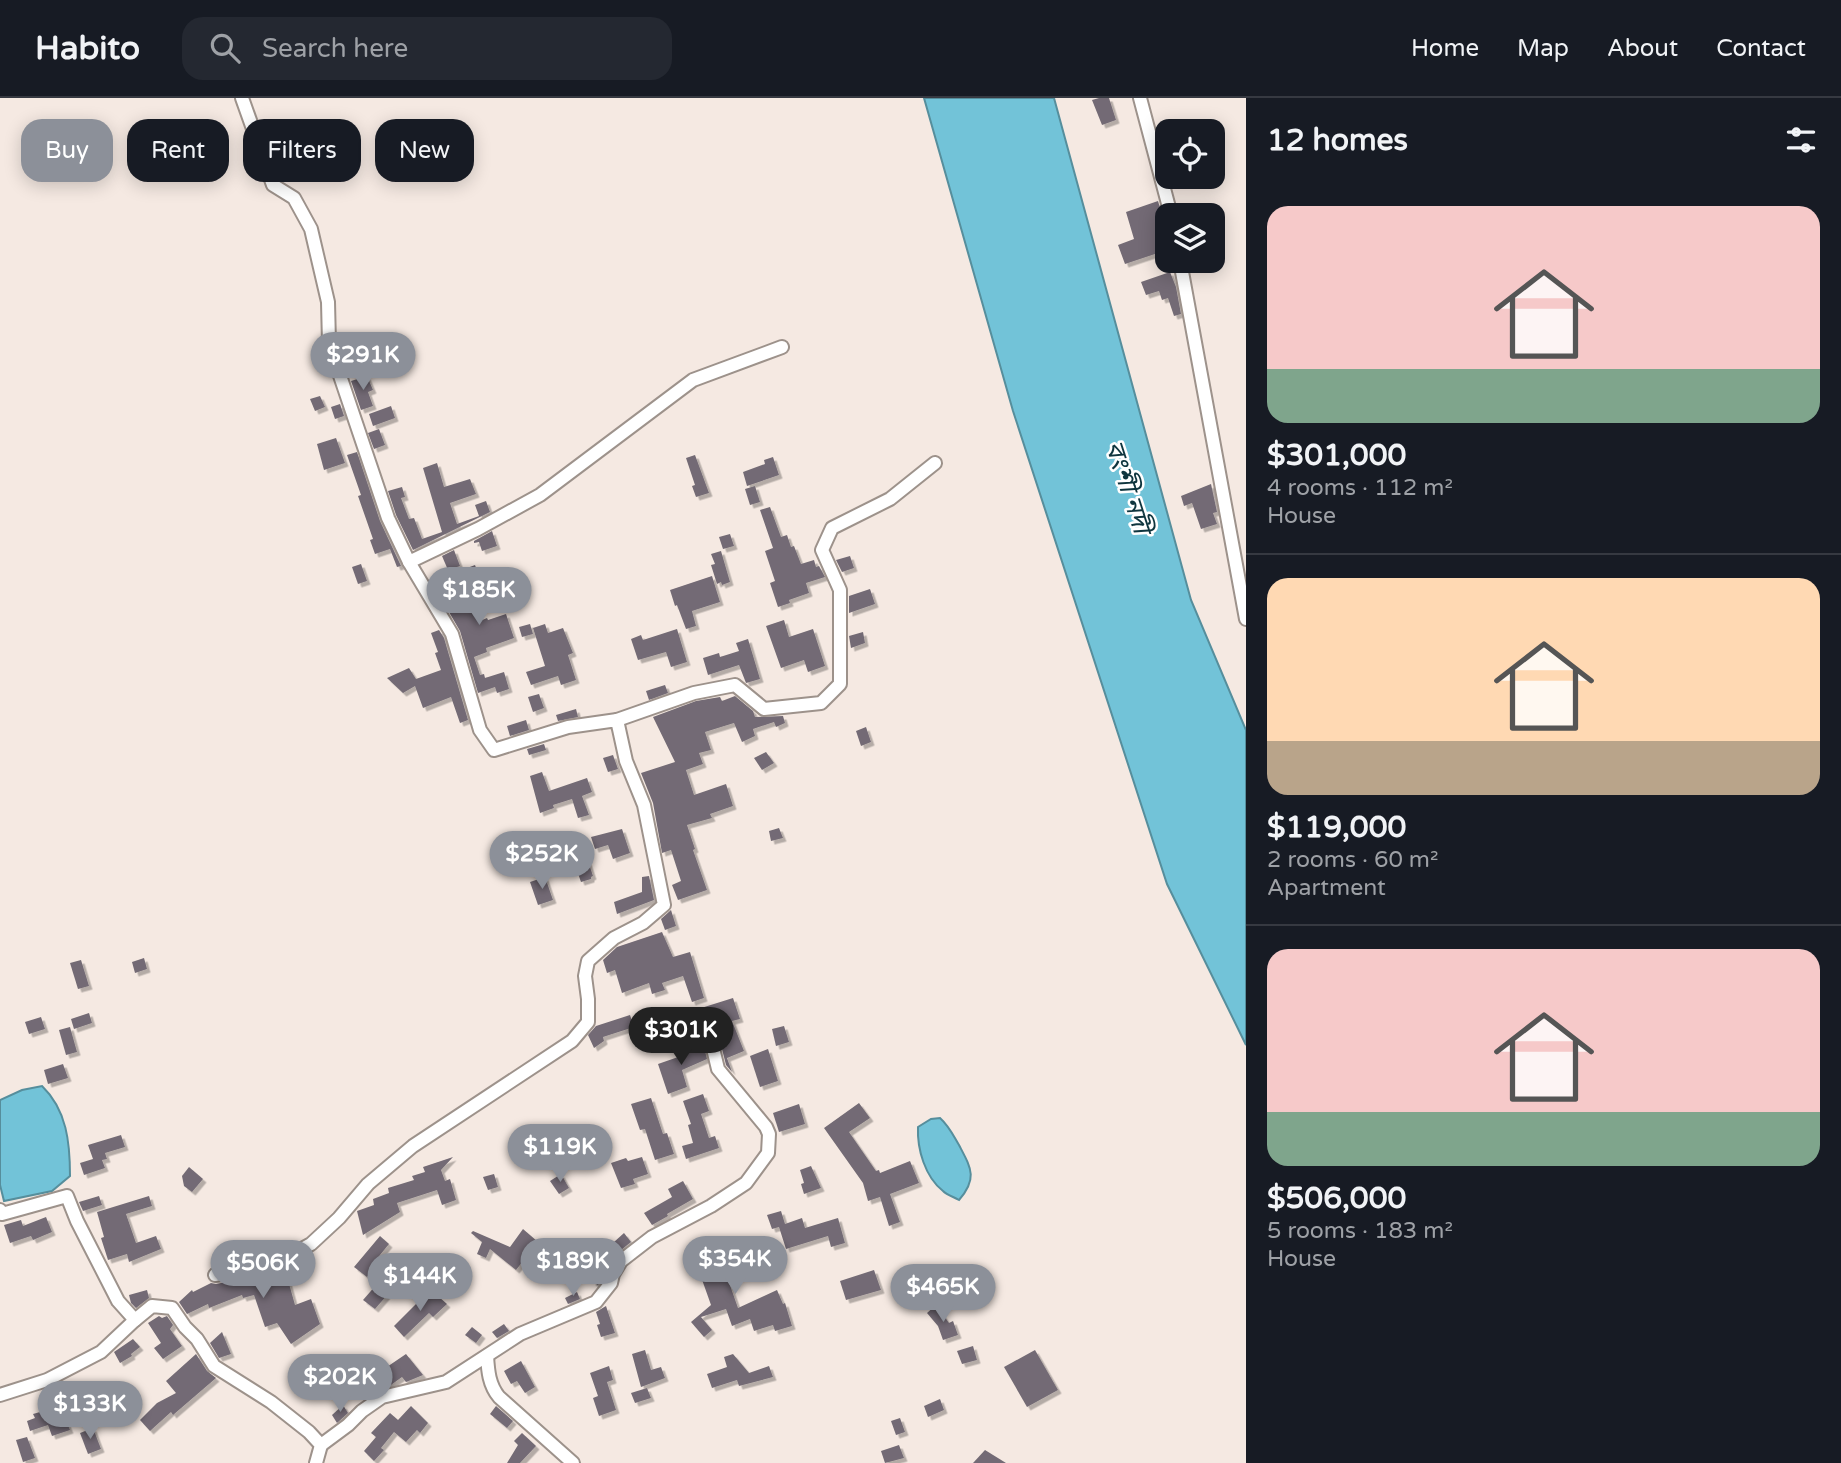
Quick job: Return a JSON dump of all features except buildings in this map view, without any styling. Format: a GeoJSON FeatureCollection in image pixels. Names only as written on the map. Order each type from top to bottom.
{"type":"FeatureCollection","features":[{"type":"Feature","properties":{"kind":"street"},"geometry":{"type":"LineString","coordinates":[[242,98],[273,186],[294,198],[311,229],[328,302],[330,344],[388,518],[409,562],[452,634],[480,730],[494,750],[568,727],[617,720],[694,693],[735,685],[764,709],[821,703],[840,684],[840,590],[822,550],[832,528],[890,499],[935,463]]}},
{"type":"Feature","properties":{"kind":"street"},"geometry":{"type":"LineString","coordinates":[[1140,98],[1168,203]]}},
{"type":"Feature","properties":{"kind":"street"},"geometry":{"type":"LineString","coordinates":[[1182,273],[1246,619]]}},
{"type":"Feature","properties":{"kind":"street"},"geometry":{"type":"LineString","coordinates":[[409,562],[540,495],[693,380],[782,347]]}},
{"type":"Feature","properties":{"kind":"street"},"geometry":{"type":"LineString","coordinates":[[215,1275],[244,1270],[291,1255],[311,1244],[339,1218],[368,1184],[413,1146],[572,1041],[588,1022],[585,976],[587,961],[614,938],[643,923],[664,905],[644,806],[626,761],[617,720]]}},
{"type":"Feature","properties":{"kind":"street"},"geometry":{"type":"LineString","coordinates":[[316,1463],[321,1445],[382,1397],[446,1382],[520,1334],[596,1301],[611,1283],[621,1261],[652,1237],[711,1206],[746,1183],[768,1153],[769,1134],[718,1069],[710,1036]]}},
{"type":"Feature","properties":{"kind":"street"},"geometry":{"type":"LineString","coordinates":[[0,1210],[2,1213],[67,1196],[76,1221],[118,1301],[135,1320]]}},
{"type":"Feature","properties":{"kind":"street"},"geometry":{"type":"LineString","coordinates":[[0,1395],[47,1380],[102,1352],[152,1306],[172,1308],[214,1366],[271,1402],[321,1445]]}},
{"type":"Feature","properties":{"kind":"street"},"geometry":{"type":"LineString","coordinates":[[487,1356],[492,1389],[573,1463]]}},
{"type":"Feature","properties":{"kind":"water","name":"বংশী নদী"},"geometry":{"type":"Polygon","coordinates":[[[924,98],[1054,98],[1191,600],[1246,730],[1246,1045],[1167,884],[1013,411],[924,98]]]}},
{"type":"Feature","properties":{"kind":"water"},"geometry":{"type":"Polygon","coordinates":[[[42,1086],[62,1116],[69,1151],[70,1176],[52,1191],[4,1201],[0,1185],[0,1100],[22,1090],[42,1086]]]}},
{"type":"Feature","properties":{"kind":"water"},"geometry":{"type":"Polygon","coordinates":[[[940,1118],[953,1134],[971,1173],[969,1185],[959,1200],[946,1194],[931,1178],[921,1153],[918,1127],[931,1119],[940,1118]]]}}]}
